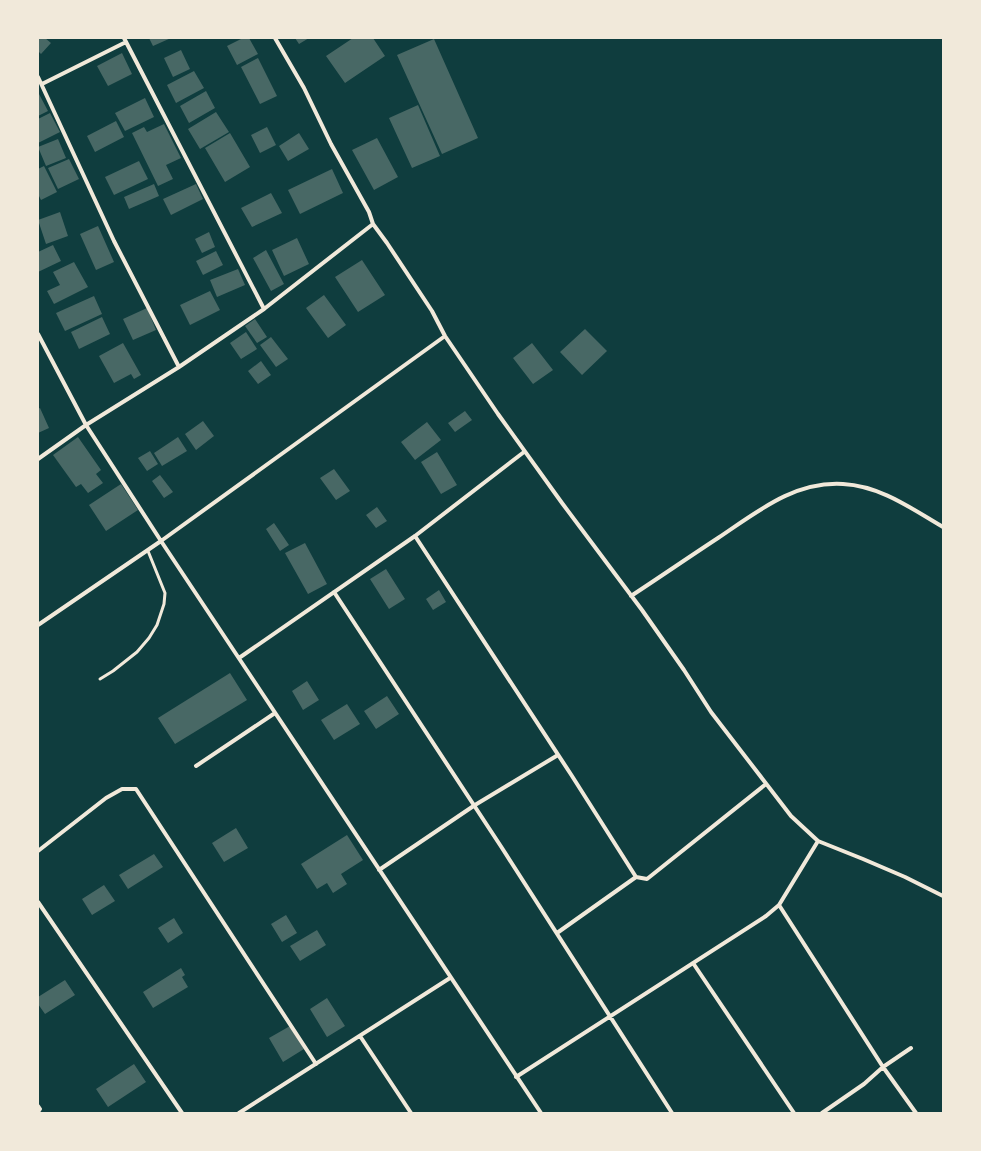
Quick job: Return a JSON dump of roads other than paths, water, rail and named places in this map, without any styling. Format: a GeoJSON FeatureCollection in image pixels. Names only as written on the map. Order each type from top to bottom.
{"type":"FeatureCollection","features":[{"type":"Feature","properties":{"kind":"street"},"geometry":{"type":"LineString","coordinates":[[275,38],[307,94],[331,144],[370,212],[374,224],[432,312],[445,336],[524,452],[631,596],[684,670],[711,712],[766,784],[791,816],[818,842],[863,858],[943,896]]}},
{"type":"Feature","properties":{"kind":"street"},"geometry":{"type":"LineString","coordinates":[[42,84],[125,40],[264,308]]}},
{"type":"Feature","properties":{"kind":"street"},"geometry":{"type":"LineString","coordinates":[[38,77],[114,241],[179,367]]}},
{"type":"Feature","properties":{"kind":"street"},"geometry":{"type":"LineString","coordinates":[[38,459],[86,425],[179,367],[264,308],[374,224]]}},
{"type":"Feature","properties":{"kind":"street"},"geometry":{"type":"LineString","coordinates":[[38,334],[86,425],[450,978],[541,1113]]}},
{"type":"Feature","properties":{"kind":"street"},"geometry":{"type":"LineString","coordinates":[[38,625],[148,551],[445,336]]}},
{"type":"Feature","properties":{"kind":"street"},"geometry":{"type":"LineString","coordinates":[[239,658],[415,536],[524,452]]}},
{"type":"Feature","properties":{"kind":"street"},"geometry":{"type":"LineString","coordinates":[[631,596],[761,508],[792,492],[808,487],[824,484],[844,484],[864,487],[892,497],[943,527]]}},
{"type":"Feature","properties":{"kind":"street"},"geometry":{"type":"LineString","coordinates":[[415,536],[636,877]]}},
{"type":"Feature","properties":{"kind":"street"},"geometry":{"type":"LineString","coordinates":[[334,592],[611,1016],[672,1113]]}},
{"type":"Feature","properties":{"kind":"street"},"geometry":{"type":"LineString","coordinates":[[196,766],[275,712]]}},
{"type":"Feature","properties":{"kind":"street"},"geometry":{"type":"LineString","coordinates":[[379,870],[474,805],[558,755]]}},
{"type":"Feature","properties":{"kind":"street"},"geometry":{"type":"LineString","coordinates":[[557,933],[636,877],[647,879],[766,784]]}},
{"type":"Feature","properties":{"kind":"street"},"geometry":{"type":"LineString","coordinates":[[38,851],[106,798],[122,789],[136,789],[316,1064]]}},
{"type":"Feature","properties":{"kind":"street"},"geometry":{"type":"LineString","coordinates":[[516,1077],[766,916],[779,905],[818,842]]}},
{"type":"Feature","properties":{"kind":"street"},"geometry":{"type":"LineString","coordinates":[[38,902],[182,1113]]}},
{"type":"Feature","properties":{"kind":"street"},"geometry":{"type":"LineString","coordinates":[[779,905],[883,1067],[916,1113]]}},
{"type":"Feature","properties":{"kind":"street"},"geometry":{"type":"LineString","coordinates":[[693,963],[794,1113]]}},
{"type":"Feature","properties":{"kind":"street"},"geometry":{"type":"LineString","coordinates":[[239,1113],[450,978]]}},
{"type":"Feature","properties":{"kind":"street"},"geometry":{"type":"LineString","coordinates":[[360,1036],[411,1113]]}},
{"type":"Feature","properties":{"kind":"street"},"geometry":{"type":"LineString","coordinates":[[822,1113],[864,1084],[883,1067],[911,1048]]}},
{"type":"Feature","properties":{"kind":"street"},"geometry":{"type":"LineString","coordinates":[[38,1106],[40,1109],[39,1112]]}},
{"type":"Feature","properties":{"kind":"lane"},"geometry":{"type":"LineString","coordinates":[[100,679],[113,672],[137,652],[149,638],[157,625],[164,604],[165,593],[148,551]]}}]}
